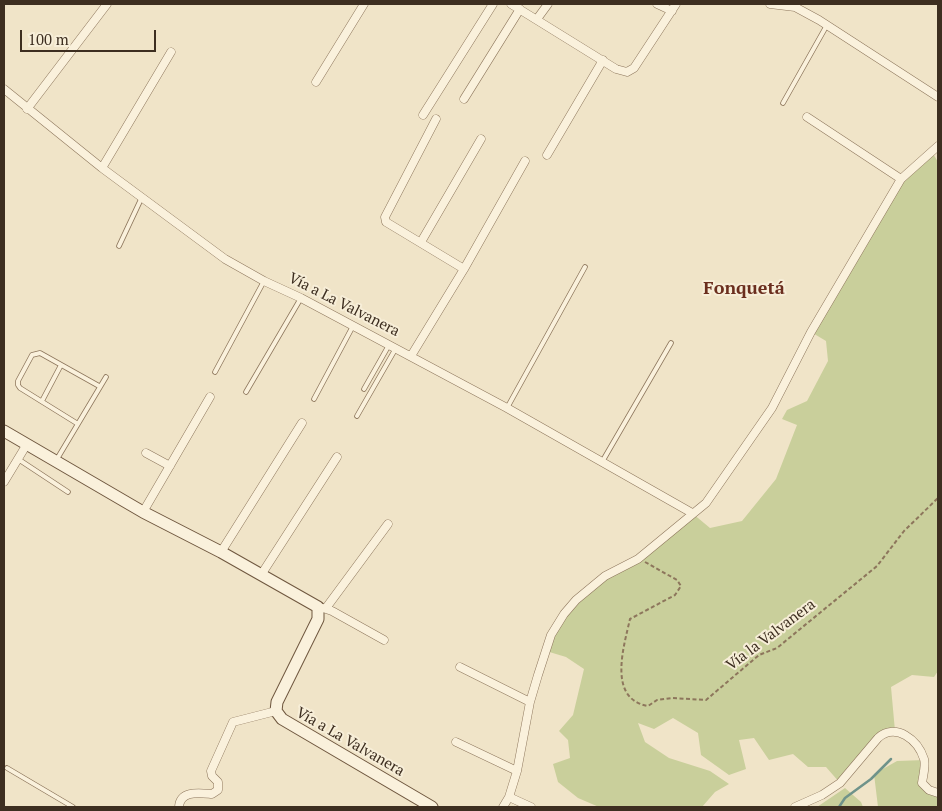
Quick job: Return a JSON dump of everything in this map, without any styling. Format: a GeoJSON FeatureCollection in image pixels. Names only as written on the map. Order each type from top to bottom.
{"type":"FeatureCollection","features":[{"type":"Feature","properties":{"kind":"street"},"geometry":{"type":"LineString","coordinates":[[27,109],[107,4]]}},
{"type":"Feature","properties":{"kind":"street"},"geometry":{"type":"LineString","coordinates":[[316,82],[364,4]]}},
{"type":"Feature","properties":{"kind":"street"},"geometry":{"type":"LineString","coordinates":[[423,115],[493,4]]}},
{"type":"Feature","properties":{"kind":"street"},"geometry":{"type":"LineString","coordinates":[[512,4],[616,69],[627,72],[634,68],[674,7],[657,4]]}},
{"type":"Feature","properties":{"kind":"street"},"geometry":{"type":"LineString","coordinates":[[537,20],[548,4]]}},
{"type":"Feature","properties":{"kind":"street"},"geometry":{"type":"LineString","coordinates":[[770,4],[776,6],[791,5],[795,7],[827,25],[938,96]]}},
{"type":"Feature","properties":{"kind":"street"},"geometry":{"type":"LineString","coordinates":[[464,99],[520,9]]}},
{"type":"Feature","properties":{"kind":"street"},"geometry":{"type":"LineString","coordinates":[[102,168],[171,52]]}},
{"type":"Feature","properties":{"kind":"street"},"geometry":{"type":"LineString","coordinates":[[547,154],[603,60]]}},
{"type":"Feature","properties":{"kind":"street","name":"Vía a La Valvanera"},"geometry":{"type":"LineString","coordinates":[[4,89],[102,168],[225,259],[507,408],[692,513]]}},
{"type":"Feature","properties":{"kind":"street"},"geometry":{"type":"LineString","coordinates":[[807,117],[901,179]]}},
{"type":"Feature","properties":{"kind":"street"},"geometry":{"type":"LineString","coordinates":[[436,119],[385,217],[386,222],[390,226],[421,242],[464,269]]}},
{"type":"Feature","properties":{"kind":"street"},"geometry":{"type":"LineString","coordinates":[[421,242],[481,140]]}},
{"type":"Feature","properties":{"kind":"street"},"geometry":{"type":"LineString","coordinates":[[503,807],[509,797],[517,771],[530,702],[551,635],[564,614],[576,600],[605,576],[638,559],[706,503],[772,408],[811,332],[901,179],[938,146]]}},
{"type":"Feature","properties":{"kind":"street"},"geometry":{"type":"LineString","coordinates":[[411,356],[464,269],[525,161]]}},
{"type":"Feature","properties":{"kind":"street"},"geometry":{"type":"LineString","coordinates":[[143,512],[210,397]]}},
{"type":"Feature","properties":{"kind":"street"},"geometry":{"type":"LineString","coordinates":[[221,552],[302,423]]}},
{"type":"Feature","properties":{"kind":"street"},"geometry":{"type":"LineString","coordinates":[[4,430],[143,512],[384,640]]}},
{"type":"Feature","properties":{"kind":"street"},"geometry":{"type":"LineString","coordinates":[[4,482],[27,444]]}},
{"type":"Feature","properties":{"kind":"street"},"geometry":{"type":"LineString","coordinates":[[146,453],[170,466]]}},
{"type":"Feature","properties":{"kind":"street"},"geometry":{"type":"LineString","coordinates":[[261,575],[337,456]]}},
{"type":"Feature","properties":{"kind":"street"},"geometry":{"type":"LineString","coordinates":[[322,608],[388,524]]}},
{"type":"Feature","properties":{"kind":"street","name":"Vía a La Valvanera"},"geometry":{"type":"LineString","coordinates":[[322,608],[277,702],[276,710],[282,719],[432,807]]}},
{"type":"Feature","properties":{"kind":"street"},"geometry":{"type":"LineString","coordinates":[[460,667],[530,702]]}},
{"type":"Feature","properties":{"kind":"street"},"geometry":{"type":"LineString","coordinates":[[179,807],[185,795],[195,792],[212,794],[218,790],[218,782],[212,776],[211,771],[233,722],[276,710]]}},
{"type":"Feature","properties":{"kind":"street"},"geometry":{"type":"LineString","coordinates":[[795,807],[822,795],[840,782],[878,738],[884,733],[895,731],[910,738],[917,745],[925,760],[922,783],[929,790],[938,794]]}},
{"type":"Feature","properties":{"kind":"street"},"geometry":{"type":"LineString","coordinates":[[456,742],[517,771]]}},
{"type":"Feature","properties":{"kind":"street"},"geometry":{"type":"LineString","coordinates":[[509,797],[531,807]]}},
{"type":"Feature","properties":{"kind":"lane"},"geometry":{"type":"LineString","coordinates":[[783,103],[827,25]]}},
{"type":"Feature","properties":{"kind":"lane"},"geometry":{"type":"LineString","coordinates":[[119,246],[142,198]]}},
{"type":"Feature","properties":{"kind":"lane"},"geometry":{"type":"LineString","coordinates":[[507,408],[585,267]]}},
{"type":"Feature","properties":{"kind":"lane"},"geometry":{"type":"LineString","coordinates":[[215,372],[264,281]]}},
{"type":"Feature","properties":{"kind":"lane"},"geometry":{"type":"LineString","coordinates":[[246,392],[301,298]]}},
{"type":"Feature","properties":{"kind":"lane"},"geometry":{"type":"LineString","coordinates":[[314,398],[353,326]]}},
{"type":"Feature","properties":{"kind":"lane"},"geometry":{"type":"LineString","coordinates":[[602,462],[671,343]]}},
{"type":"Feature","properties":{"kind":"lane"},"geometry":{"type":"LineString","coordinates":[[364,389],[392,347]]}},
{"type":"Feature","properties":{"kind":"lane"},"geometry":{"type":"LineString","coordinates":[[357,416],[392,347]]}},
{"type":"Feature","properties":{"kind":"lane"},"geometry":{"type":"LineString","coordinates":[[78,424],[18,385],[18,381],[32,355],[40,354],[99,386]]}},
{"type":"Feature","properties":{"kind":"lane"},"geometry":{"type":"LineString","coordinates":[[42,401],[61,365]]}},
{"type":"Feature","properties":{"kind":"lane"},"geometry":{"type":"LineString","coordinates":[[56,461],[106,377]]}},
{"type":"Feature","properties":{"kind":"lane"},"geometry":{"type":"LineString","coordinates":[[18,459],[68,492]]}},
{"type":"Feature","properties":{"kind":"lane"},"geometry":{"type":"LineString","coordinates":[[7,768],[73,807]]}},
{"type":"Feature","properties":{"kind":"path","name":"Vía la Valvanera"},"geometry":{"type":"LineString","coordinates":[[638,559],[677,580],[681,586],[675,595],[630,619],[622,656],[621,680],[632,700],[642,705],[648,706],[657,700],[672,698],[706,700],[759,655],[777,648],[877,566],[904,531],[938,498]]}},
{"type":"Feature","properties":{"kind":"green space"},"geometry":{"type":"Polygon","coordinates":[[[932,152],[938,162],[938,671],[934,677],[912,675],[891,687],[895,731],[884,733],[840,783],[826,767],[808,767],[793,754],[769,760],[754,738],[739,740],[746,769],[729,775],[701,755],[698,733],[673,718],[654,729],[638,723],[645,742],[669,758],[710,771],[729,784],[715,792],[702,807],[599,807],[578,798],[558,782],[553,764],[570,758],[568,740],[559,731],[573,715],[584,669],[566,657],[546,651],[564,614],[605,576],[638,559],[692,513],[710,528],[742,521],[776,479],[797,425],[782,419],[787,410],[807,401],[828,361],[826,341],[811,332],[901,179],[932,152]]]}},
{"type":"Feature","properties":{"kind":"green space"},"geometry":{"type":"Polygon","coordinates":[[[925,760],[923,783],[938,793],[938,807],[878,807],[874,774],[897,761],[925,760]]]}},
{"type":"Feature","properties":{"kind":"green space"},"geometry":{"type":"Polygon","coordinates":[[[845,788],[861,802],[863,807],[817,807],[845,788]]]}},
{"type":"Feature","properties":{"kind":"waterway"},"geometry":{"type":"LineString","coordinates":[[839,807],[845,798],[871,779],[891,759]]}},
{"type":"Feature","properties":{"kind":"district","name":"Fonquetá"},"geometry":{"type":"Point","coordinates":[744,289]}}]}
